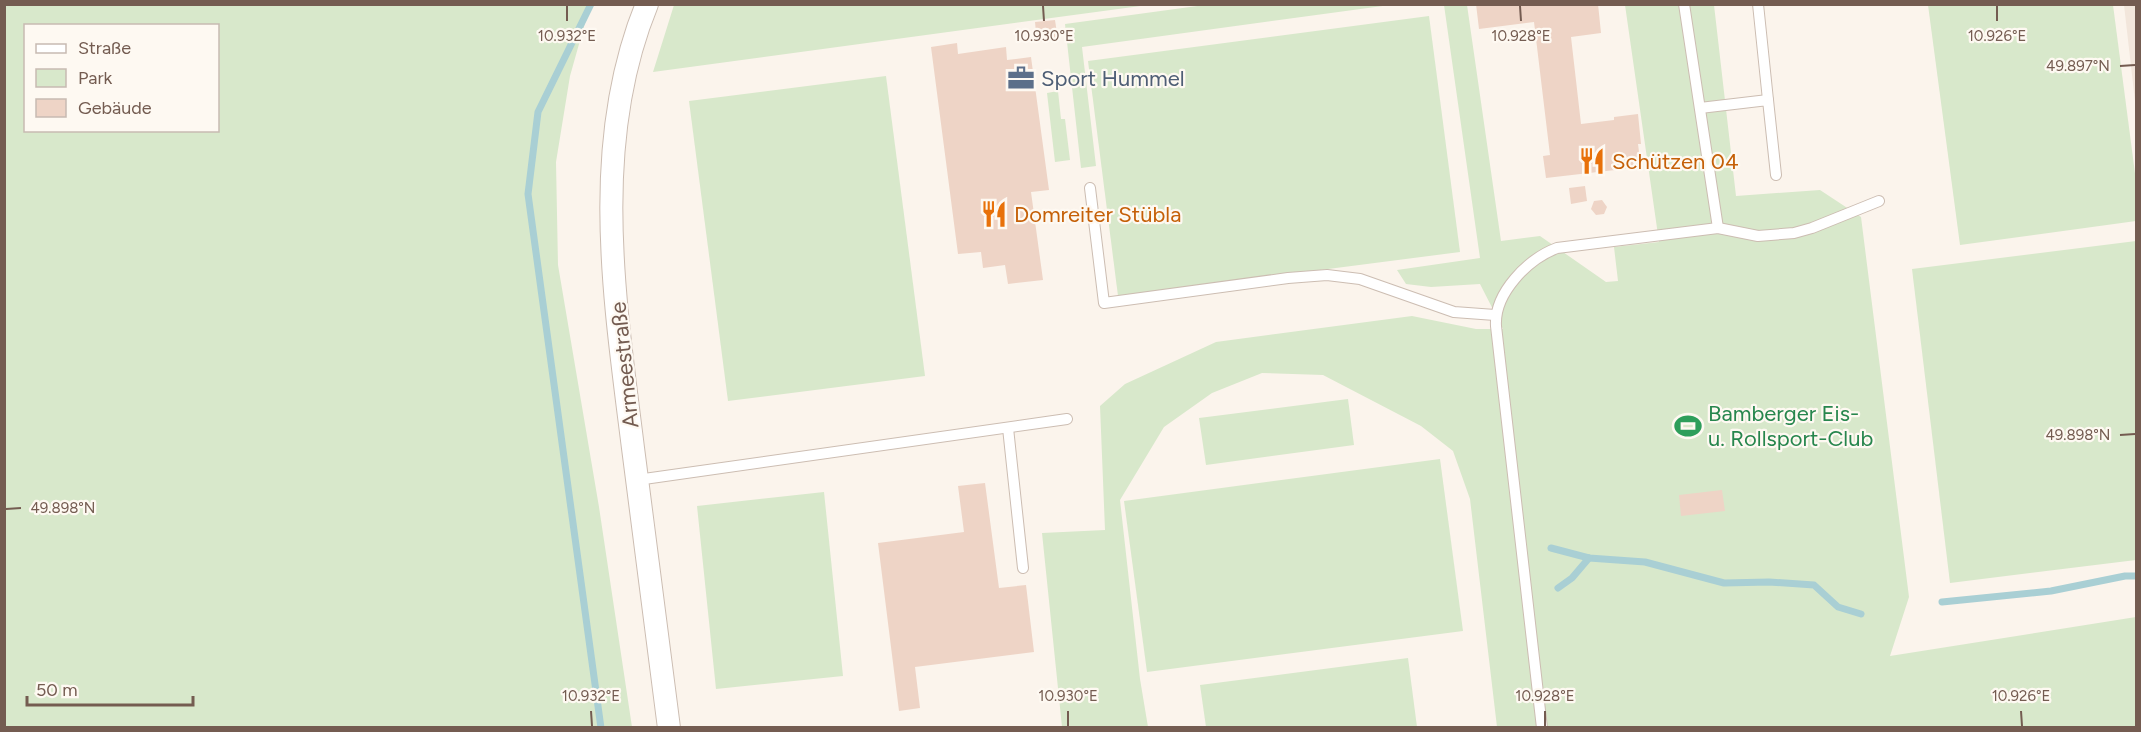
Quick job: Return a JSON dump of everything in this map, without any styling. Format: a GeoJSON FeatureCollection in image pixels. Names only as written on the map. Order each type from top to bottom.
{"type":"FeatureCollection","features":[{"type":"Feature","properties":{"kind":"street","name":"Armeestraße"},"geometry":{"type":"LineString","coordinates":[[647,4],[621,89],[614,151],[612,213],[618,324],[669,728]]}},
{"type":"Feature","properties":{"kind":"lane"},"geometry":{"type":"LineString","coordinates":[[1684,4],[1718,228]]}},
{"type":"Feature","properties":{"kind":"lane"},"geometry":{"type":"LineString","coordinates":[[1758,4],[1776,175]]}},
{"type":"Feature","properties":{"kind":"lane"},"geometry":{"type":"LineString","coordinates":[[1700,108],[1768,100]]}},
{"type":"Feature","properties":{"kind":"lane"},"geometry":{"type":"LineString","coordinates":[[1090,188],[1104,303],[1288,278],[1327,275],[1360,279],[1454,312],[1495,315]]}},
{"type":"Feature","properties":{"kind":"lane"},"geometry":{"type":"LineString","coordinates":[[1542,728],[1495,315],[1505,290],[1548,251],[1557,248],[1718,228],[1758,236],[1794,233],[1879,201]]}},
{"type":"Feature","properties":{"kind":"lane"},"geometry":{"type":"LineString","coordinates":[[637,480],[1068,419]]}},
{"type":"Feature","properties":{"kind":"lane"},"geometry":{"type":"LineString","coordinates":[[1008,428],[1023,568]]}},
{"type":"Feature","properties":{"kind":"shaded area"},"geometry":{"type":"Polygon","coordinates":[[[2124,5],[2136,5],[2136,110],[2124,5]]]}},
{"type":"Feature","properties":{"kind":"green space"},"geometry":{"type":"Polygon","coordinates":[[[674,4],[1148,5],[653,72],[674,4]]]}},
{"type":"Feature","properties":{"kind":"green space"},"geometry":{"type":"Polygon","coordinates":[[[1212,4],[1390,5],[1082,47],[1096,166],[1081,168],[1065,24],[1212,4]]]}},
{"type":"Feature","properties":{"kind":"green space"},"geometry":{"type":"Polygon","coordinates":[[[4,5],[590,5],[570,76],[556,162],[558,265],[599,507],[632,727],[5,727],[4,5]]]}},
{"type":"Feature","properties":{"kind":"green space"},"geometry":{"type":"Polygon","coordinates":[[[1444,5],[1467,5],[1501,241],[1540,236],[1606,282],[1618,281],[1614,247],[1659,242],[1625,5],[1714,5],[1736,196],[1820,190],[1861,217],[1909,597],[1890,656],[2136,617],[2136,727],[1497,727],[1470,499],[1453,451],[1421,426],[1323,375],[1262,373],[1212,393],[1164,427],[1120,500],[1140,679],[1148,727],[1062,727],[1042,533],[1105,530],[1100,406],[1125,384],[1216,342],[1412,316],[1476,329],[1503,329],[1480,284],[1431,287],[1406,284],[1397,270],[1480,258],[1444,5]]]}},
{"type":"Feature","properties":{"kind":"green space"},"geometry":{"type":"Polygon","coordinates":[[[1928,5],[2113,5],[2136,181],[2136,221],[1960,245],[1928,5]]]}},
{"type":"Feature","properties":{"kind":"green space"},"geometry":{"type":"Polygon","coordinates":[[[1429,16],[1460,252],[1118,296],[1088,61],[1429,16]]]}},
{"type":"Feature","properties":{"kind":"green space"},"geometry":{"type":"Polygon","coordinates":[[[886,76],[925,376],[728,401],[689,101],[886,76]]]}},
{"type":"Feature","properties":{"kind":"green space"},"geometry":{"type":"Polygon","coordinates":[[[1058,91],[1061,119],[1065,119],[1070,160],[1055,162],[1047,93],[1058,91]]]}},
{"type":"Feature","properties":{"kind":"green space"},"geometry":{"type":"Polygon","coordinates":[[[2136,241],[2136,560],[1950,583],[1912,269],[2136,241]]]}},
{"type":"Feature","properties":{"kind":"green space"},"geometry":{"type":"Polygon","coordinates":[[[1348,399],[1354,445],[1206,465],[1199,418],[1348,399]]]}},
{"type":"Feature","properties":{"kind":"green space"},"geometry":{"type":"Polygon","coordinates":[[[1440,459],[1463,631],[1147,672],[1124,501],[1440,459]]]}},
{"type":"Feature","properties":{"kind":"green space"},"geometry":{"type":"Polygon","coordinates":[[[824,492],[843,676],[716,689],[697,506],[824,492]]]}},
{"type":"Feature","properties":{"kind":"green space"},"geometry":{"type":"Polygon","coordinates":[[[1408,658],[1417,727],[1206,727],[1200,685],[1408,658]]]}},
{"type":"Feature","properties":{"kind":"building"},"geometry":{"type":"Polygon","coordinates":[[[1476,4],[1598,4],[1601,33],[1571,37],[1581,124],[1638,114],[1641,167],[1546,178],[1543,156],[1550,155],[1534,22],[1479,29],[1476,4]]]}},
{"type":"Feature","properties":{"kind":"building"},"geometry":{"type":"Polygon","coordinates":[[[1055,20],[1058,40],[1037,42],[1035,22],[1055,20]]]}},
{"type":"Feature","properties":{"kind":"building"},"geometry":{"type":"Polygon","coordinates":[[[957,43],[958,54],[1006,47],[1007,60],[1031,57],[1049,190],[1031,192],[1043,280],[1008,284],[1005,265],[983,268],[981,252],[958,254],[931,47],[957,43]]]}},
{"type":"Feature","properties":{"kind":"building"},"geometry":{"type":"Polygon","coordinates":[[[1585,186],[1587,201],[1571,204],[1569,188],[1585,186]]]}},
{"type":"Feature","properties":{"kind":"building"},"geometry":{"type":"Polygon","coordinates":[[[1602,200],[1607,207],[1604,214],[1596,215],[1591,209],[1594,201],[1602,200]]]}},
{"type":"Feature","properties":{"kind":"building"},"geometry":{"type":"Polygon","coordinates":[[[985,483],[999,588],[1026,585],[1034,652],[915,667],[920,708],[899,711],[878,543],[964,532],[958,486],[985,483]]]}},
{"type":"Feature","properties":{"kind":"building"},"geometry":{"type":"Polygon","coordinates":[[[1722,490],[1725,511],[1681,516],[1679,495],[1722,490]]]}},
{"type":"Feature","properties":{"kind":"waterway"},"geometry":{"type":"LineString","coordinates":[[591,4],[538,112],[528,194],[601,728]]}},
{"type":"Feature","properties":{"kind":"waterway"},"geometry":{"type":"LineString","coordinates":[[1551,548],[1589,558],[1645,562],[1724,583],[1769,582],[1814,585],[1838,607],[1861,614]]}},
{"type":"Feature","properties":{"kind":"waterway"},"geometry":{"type":"LineString","coordinates":[[1558,588],[1572,578],[1589,558]]}},
{"type":"Feature","properties":{"kind":"waterway"},"geometry":{"type":"LineString","coordinates":[[1942,602],[2051,591],[2125,576],[2136,576]]}},
{"type":"Feature","properties":{"kind":"place","name":"Sport Hummel"},"geometry":{"type":"Point","coordinates":[1021,78]}},
{"type":"Feature","properties":{"kind":"place","name":"Schützen 04"},"geometry":{"type":"Point","coordinates":[1592,161]}},
{"type":"Feature","properties":{"kind":"place","name":"Domreiter Stübla"},"geometry":{"type":"Point","coordinates":[994,214]}},
{"type":"Feature","properties":{"kind":"place","name":"Bamberger Eis- u. Rollsport-Club"},"geometry":{"type":"Point","coordinates":[1688,426]}}]}
